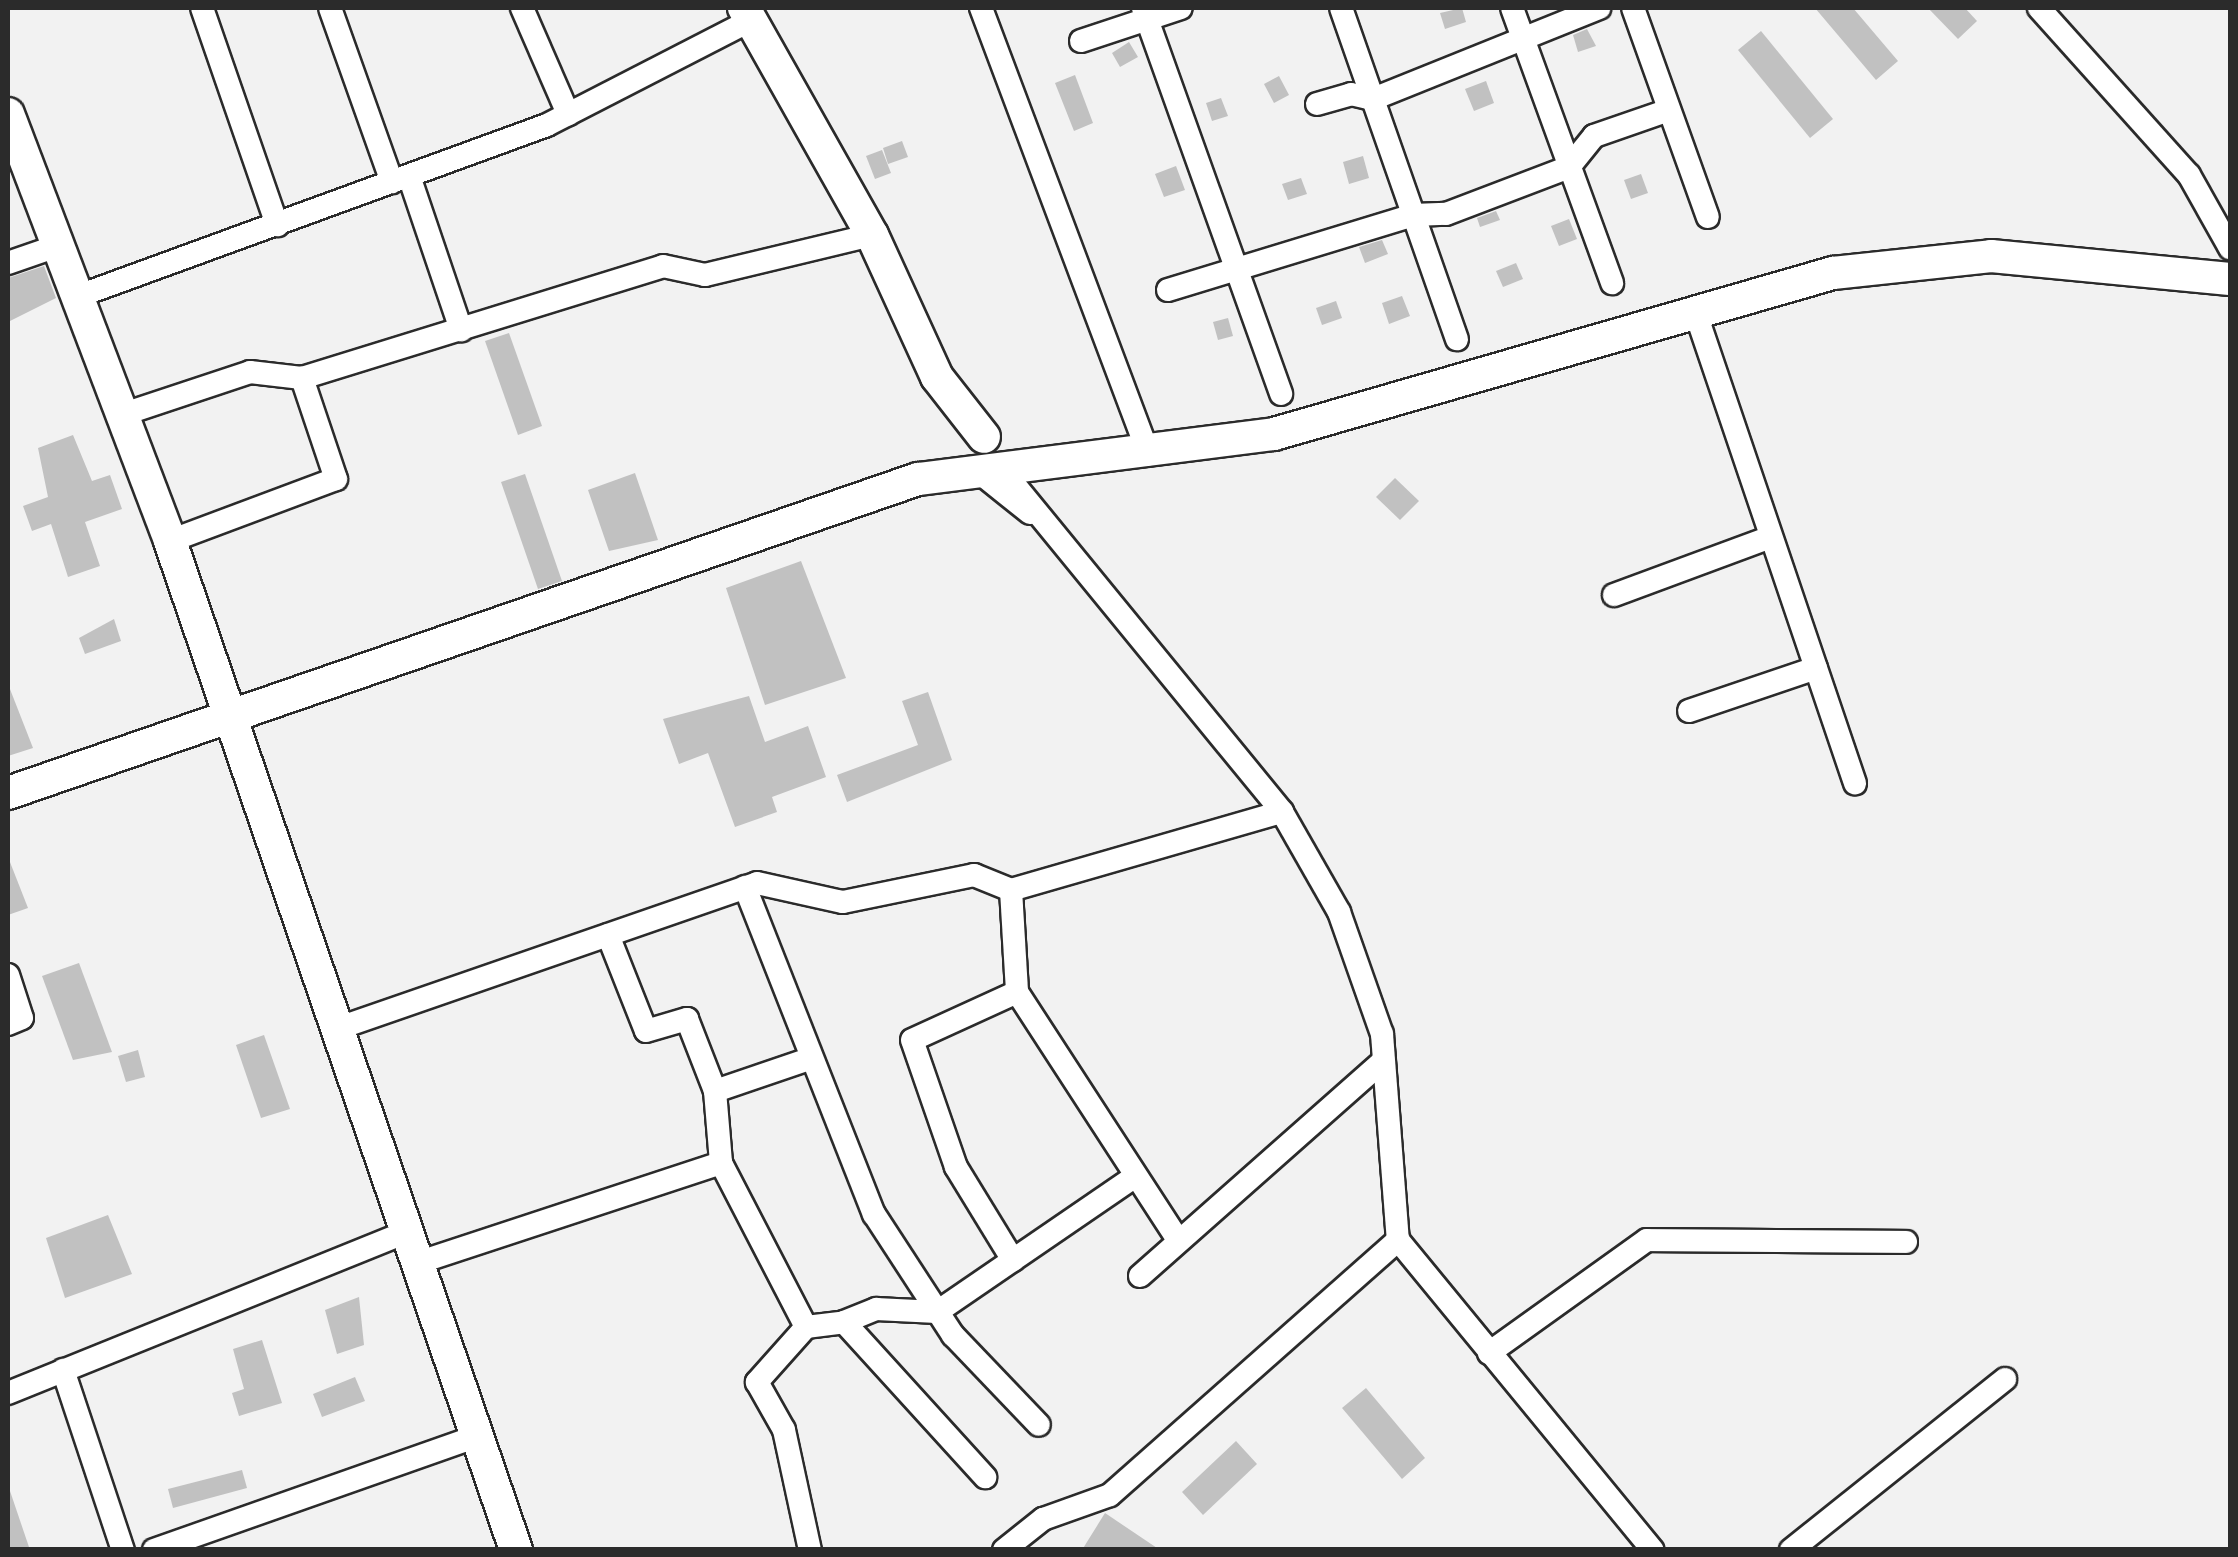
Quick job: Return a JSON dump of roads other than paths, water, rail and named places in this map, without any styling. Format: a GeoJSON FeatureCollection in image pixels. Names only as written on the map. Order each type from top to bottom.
{"type":"FeatureCollection","features":[{"type":"Feature","properties":{"kind":"main road"},"geometry":{"type":"LineString","coordinates":[[747,14],[872,236],[928,357],[985,457]]}},
{"type":"Feature","properties":{"kind":"main road"},"geometry":{"type":"LineString","coordinates":[[8,114],[170,541],[342,1026],[516,1550]]}},
{"type":"Feature","properties":{"kind":"main road"},"geometry":{"type":"LineString","coordinates":[[8,793],[985,457],[1137,456],[1274,434],[1694,308],[1833,273],[1991,256],[2230,280]]}},
{"type":"Feature","properties":{"kind":"street"},"geometry":{"type":"LineString","coordinates":[[202,8],[278,224]]}},
{"type":"Feature","properties":{"kind":"street"},"geometry":{"type":"LineString","coordinates":[[330,8],[461,330]]}},
{"type":"Feature","properties":{"kind":"street"},"geometry":{"type":"LineString","coordinates":[[522,8],[568,114]]}},
{"type":"Feature","properties":{"kind":"street"},"geometry":{"type":"LineString","coordinates":[[981,8],[1137,456]]}},
{"type":"Feature","properties":{"kind":"street"},"geometry":{"type":"LineString","coordinates":[[1081,41],[1146,13],[1181,8]]}},
{"type":"Feature","properties":{"kind":"street"},"geometry":{"type":"LineString","coordinates":[[1341,8],[1457,339]]}},
{"type":"Feature","properties":{"kind":"street"},"geometry":{"type":"LineString","coordinates":[[1512,8],[1612,283]]}},
{"type":"Feature","properties":{"kind":"street"},"geometry":{"type":"LineString","coordinates":[[1318,104],[1351,94],[1373,99],[1505,53],[1522,36],[1598,8]]}},
{"type":"Feature","properties":{"kind":"street"},"geometry":{"type":"LineString","coordinates":[[1632,8],[1708,217]]}},
{"type":"Feature","properties":{"kind":"street"},"geometry":{"type":"LineString","coordinates":[[2039,8],[2190,175],[2230,248]]}},
{"type":"Feature","properties":{"kind":"street"},"geometry":{"type":"LineString","coordinates":[[1146,13],[1281,394]]}},
{"type":"Feature","properties":{"kind":"street"},"geometry":{"type":"LineString","coordinates":[[76,297],[568,114],[747,14]]}},
{"type":"Feature","properties":{"kind":"street"},"geometry":{"type":"LineString","coordinates":[[1168,290],[1237,266],[1286,259],[1413,214],[1446,214],[1570,167],[1594,136],[1669,110]]}},
{"type":"Feature","properties":{"kind":"street"},"geometry":{"type":"LineString","coordinates":[[122,415],[250,372],[302,378],[663,266],[705,275],[872,236]]}},
{"type":"Feature","properties":{"kind":"street"},"geometry":{"type":"LineString","coordinates":[[8,263],[57,246]]}},
{"type":"Feature","properties":{"kind":"street"},"geometry":{"type":"LineString","coordinates":[[1694,308],[1854,783]]}},
{"type":"Feature","properties":{"kind":"street"},"geometry":{"type":"LineString","coordinates":[[170,541],[336,478],[302,378]]}},
{"type":"Feature","properties":{"kind":"street"},"geometry":{"type":"LineString","coordinates":[[985,457],[1054,528],[1282,812],[1339,912],[1382,1034],[1381,1063],[1398,1240],[1653,1550]]}},
{"type":"Feature","properties":{"kind":"street"},"geometry":{"type":"LineString","coordinates":[[1614,595],[1771,537]]}},
{"type":"Feature","properties":{"kind":"street"},"geometry":{"type":"LineString","coordinates":[[1689,711],[1816,668]]}},
{"type":"Feature","properties":{"kind":"street"},"geometry":{"type":"LineString","coordinates":[[342,1026],[745,887],[779,884],[843,902],[974,876],[1011,890],[1282,812]]}},
{"type":"Feature","properties":{"kind":"street"},"geometry":{"type":"LineString","coordinates":[[745,887],[874,1214],[937,1312],[1039,1425]]}},
{"type":"Feature","properties":{"kind":"street"},"geometry":{"type":"LineString","coordinates":[[1011,890],[1018,992],[1131,1179],[1179,1241]]}},
{"type":"Feature","properties":{"kind":"street"},"geometry":{"type":"LineString","coordinates":[[608,935],[646,1031],[687,1019],[715,1092],[721,1164],[806,1326]]}},
{"type":"Feature","properties":{"kind":"street"},"geometry":{"type":"LineString","coordinates":[[8,976],[22,1018],[8,1024]]}},
{"type":"Feature","properties":{"kind":"street"},"geometry":{"type":"LineString","coordinates":[[1013,1260],[956,1167],[912,1040],[1018,992]]}},
{"type":"Feature","properties":{"kind":"street"},"geometry":{"type":"LineString","coordinates":[[715,1092],[812,1058]]}},
{"type":"Feature","properties":{"kind":"street"},"geometry":{"type":"LineString","coordinates":[[1140,1276],[1381,1063]]}},
{"type":"Feature","properties":{"kind":"street"},"geometry":{"type":"LineString","coordinates":[[420,1262],[721,1164]]}},
{"type":"Feature","properties":{"kind":"street"},"geometry":{"type":"LineString","coordinates":[[810,1550],[784,1430],[757,1382],[806,1326],[844,1322],[876,1310],[937,1312],[1131,1179]]}},
{"type":"Feature","properties":{"kind":"street"},"geometry":{"type":"LineString","coordinates":[[8,1393],[408,1231]]}},
{"type":"Feature","properties":{"kind":"street"},"geometry":{"type":"LineString","coordinates":[[1004,1550],[1043,1520],[1110,1495],[1398,1240]]}},
{"type":"Feature","properties":{"kind":"street"},"geometry":{"type":"LineString","coordinates":[[1489,1353],[1647,1240],[1906,1242]]}},
{"type":"Feature","properties":{"kind":"street"},"geometry":{"type":"LineString","coordinates":[[844,1322],[985,1477]]}},
{"type":"Feature","properties":{"kind":"street"},"geometry":{"type":"LineString","coordinates":[[63,1370],[124,1550]]}},
{"type":"Feature","properties":{"kind":"street"},"geometry":{"type":"LineString","coordinates":[[1790,1550],[2005,1379]]}},
{"type":"Feature","properties":{"kind":"street"},"geometry":{"type":"LineString","coordinates":[[154,1550],[478,1436]]}}]}
